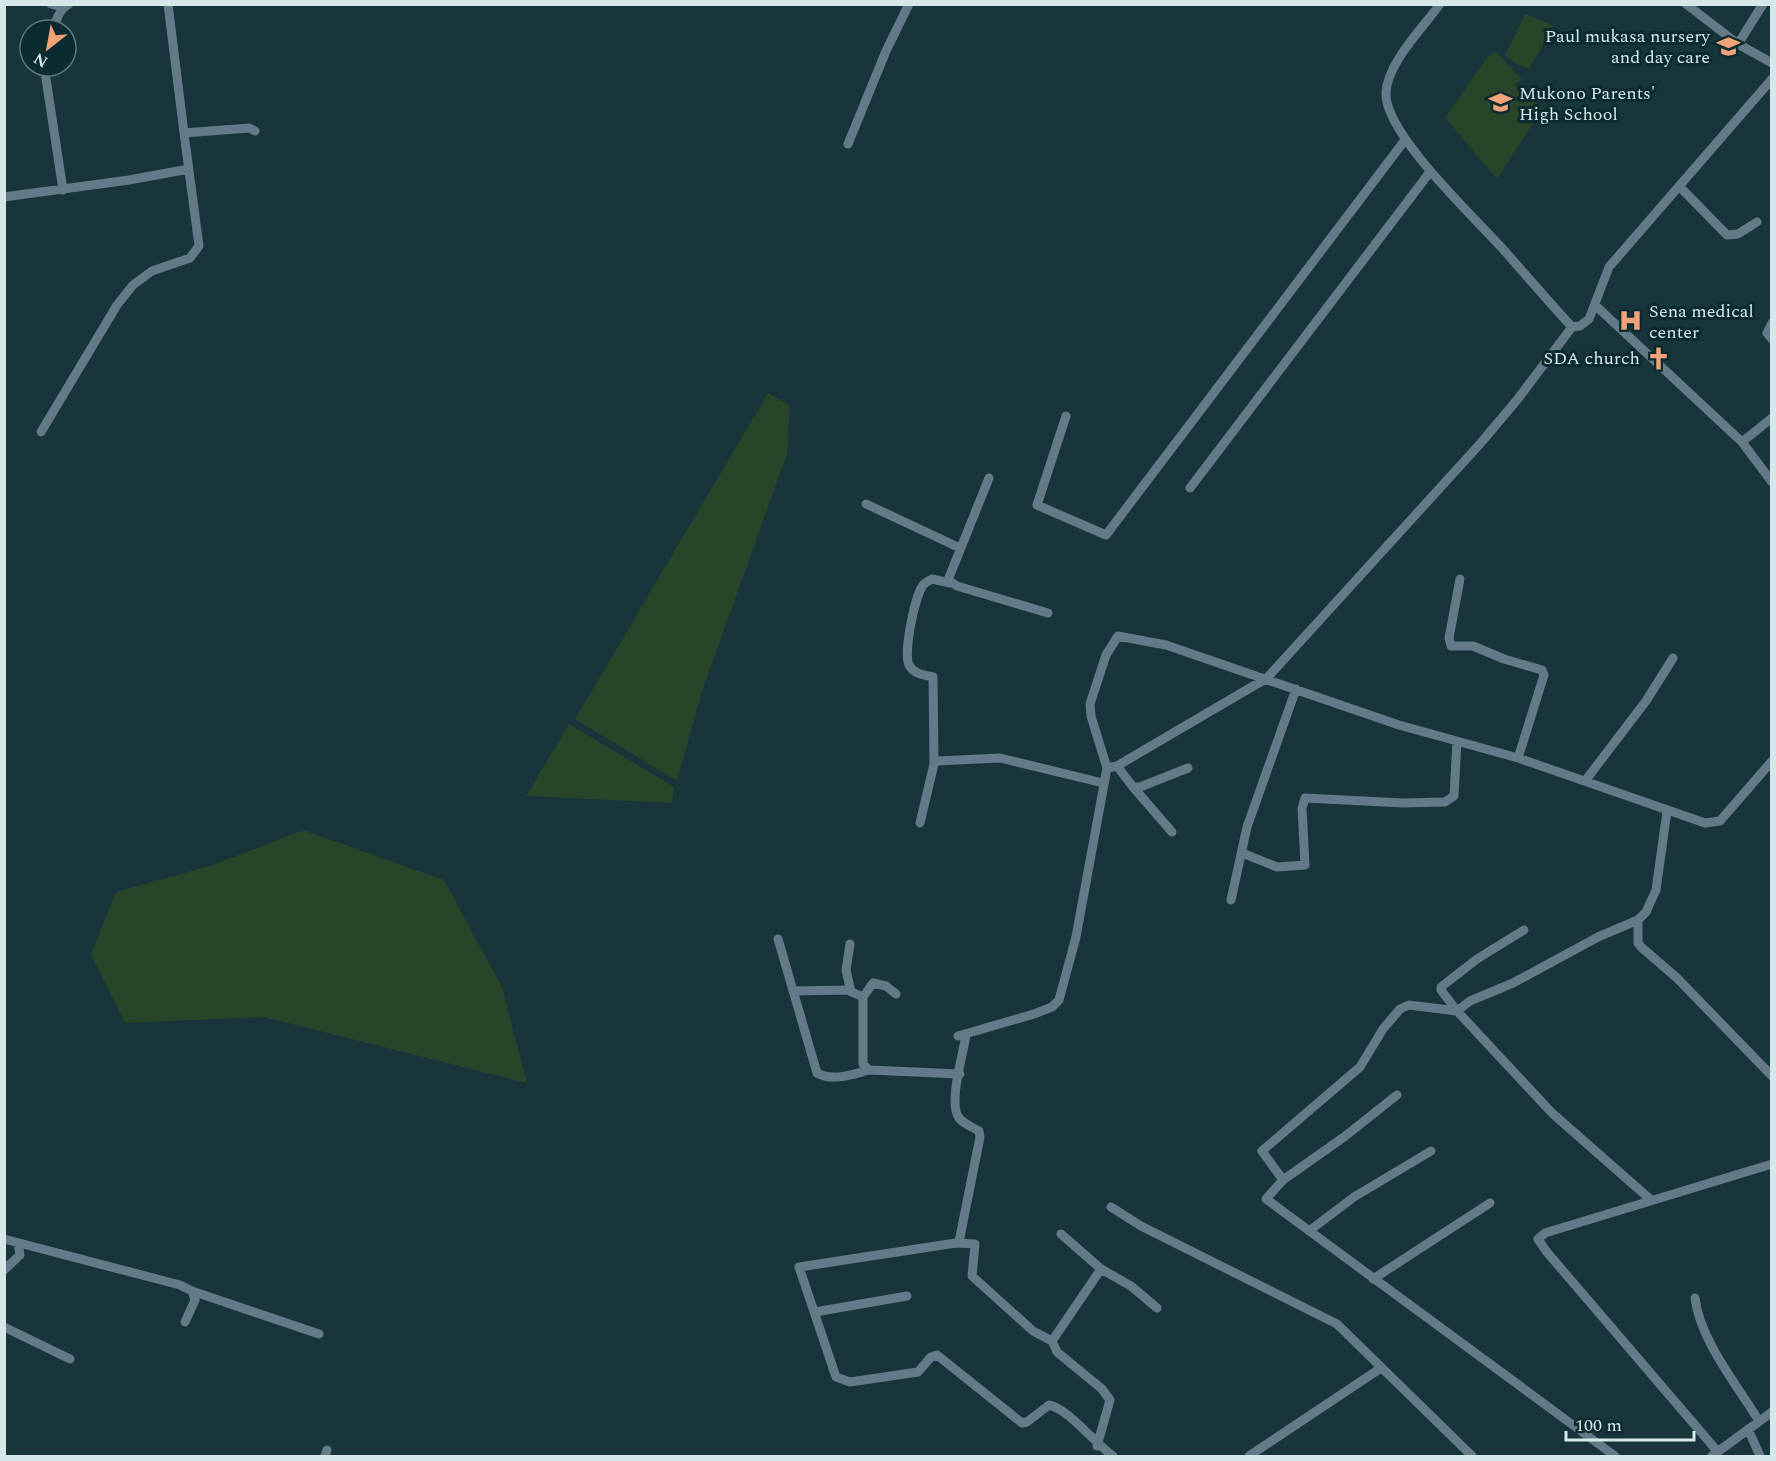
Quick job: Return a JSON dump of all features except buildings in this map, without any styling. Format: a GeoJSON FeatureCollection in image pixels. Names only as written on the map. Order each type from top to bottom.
{"type":"FeatureCollection","features":[{"type":"Feature","properties":{"kind":"street"},"geometry":{"type":"LineString","coordinates":[[51,4],[66,6]]}},
{"type":"Feature","properties":{"kind":"street"},"geometry":{"type":"LineString","coordinates":[[41,432],[117,305],[134,285],[152,271],[190,258],[198,251],[168,4]]}},
{"type":"Feature","properties":{"kind":"street"},"geometry":{"type":"LineString","coordinates":[[848,144],[886,51],[909,4]]}},
{"type":"Feature","properties":{"kind":"street"},"geometry":{"type":"LineString","coordinates":[[1440,4],[1392,69],[1388,83],[1388,105],[1405,140],[1430,172],[1572,327]]}},
{"type":"Feature","properties":{"kind":"street"},"geometry":{"type":"LineString","coordinates":[[1686,4],[1738,44],[1772,63]]}},
{"type":"Feature","properties":{"kind":"street"},"geometry":{"type":"LineString","coordinates":[[1738,44],[1763,4]]}},
{"type":"Feature","properties":{"kind":"street"},"geometry":{"type":"LineString","coordinates":[[46,78],[63,190]]}},
{"type":"Feature","properties":{"kind":"street"},"geometry":{"type":"LineString","coordinates":[[959,1242],[980,1137],[979,1131],[958,1117],[955,1108],[954,1094],[960,1074],[962,1035],[1052,1008],[1059,1000],[1076,937],[1103,783],[1112,767],[1267,678],[1479,445],[1543,367],[1572,327],[1580,326],[1589,319],[1596,306],[1599,288],[1609,267],[1772,79]]}},
{"type":"Feature","properties":{"kind":"street"},"geometry":{"type":"LineString","coordinates":[[184,134],[249,128],[255,131]]}},
{"type":"Feature","properties":{"kind":"street"},"geometry":{"type":"LineString","coordinates":[[1066,416],[1037,505],[1106,535],[1405,140]]}},
{"type":"Feature","properties":{"kind":"street"},"geometry":{"type":"LineString","coordinates":[[4,197],[63,190],[189,169]]}},
{"type":"Feature","properties":{"kind":"street"},"geometry":{"type":"LineString","coordinates":[[1190,488],[1430,172]]}},
{"type":"Feature","properties":{"kind":"street"},"geometry":{"type":"LineString","coordinates":[[1679,186],[1727,236],[1738,234],[1757,222]]}},
{"type":"Feature","properties":{"kind":"street"},"geometry":{"type":"LineString","coordinates":[[1596,306],[1742,442],[1772,482]]}},
{"type":"Feature","properties":{"kind":"street"},"geometry":{"type":"LineString","coordinates":[[1772,323],[1767,333],[1772,339]]}},
{"type":"Feature","properties":{"kind":"street"},"geometry":{"type":"LineString","coordinates":[[1742,442],[1772,418]]}},
{"type":"Feature","properties":{"kind":"street"},"geometry":{"type":"LineString","coordinates":[[950,583],[948,580],[989,478]]}},
{"type":"Feature","properties":{"kind":"street"},"geometry":{"type":"LineString","coordinates":[[867,504],[960,548]]}},
{"type":"Feature","properties":{"kind":"street"},"geometry":{"type":"LineString","coordinates":[[920,824],[933,764],[933,677],[916,673],[908,664],[906,653],[917,597],[923,584],[932,579],[950,583],[1048,613]]}},
{"type":"Feature","properties":{"kind":"street"},"geometry":{"type":"LineString","coordinates":[[1460,579],[1449,638],[1451,645],[1473,646],[1504,660],[1533,666],[1542,670],[1544,675],[1518,758]]}},
{"type":"Feature","properties":{"kind":"street"},"geometry":{"type":"LineString","coordinates":[[1172,832],[1112,767],[1091,716],[1090,704],[1106,655],[1118,636],[1166,645],[1399,725],[1518,758],[1705,823],[1720,821],[1772,761]]}},
{"type":"Feature","properties":{"kind":"street"},"geometry":{"type":"LineString","coordinates":[[1585,781],[1646,701],[1673,658]]}},
{"type":"Feature","properties":{"kind":"street"},"geometry":{"type":"LineString","coordinates":[[1231,900],[1247,827],[1296,689]]}},
{"type":"Feature","properties":{"kind":"street"},"geometry":{"type":"LineString","coordinates":[[1242,853],[1277,867],[1305,865],[1302,808],[1305,798],[1403,803],[1450,800],[1454,796],[1457,741]]}},
{"type":"Feature","properties":{"kind":"street"},"geometry":{"type":"LineString","coordinates":[[933,764],[937,761],[999,758],[1103,783]]}},
{"type":"Feature","properties":{"kind":"street"},"geometry":{"type":"LineString","coordinates":[[1132,787],[1140,787],[1188,768]]}},
{"type":"Feature","properties":{"kind":"street"},"geometry":{"type":"LineString","coordinates":[[1283,1180],[1262,1150],[1360,1066],[1383,1029],[1400,1009],[1409,1005],[1457,1011],[1470,1001],[1513,982],[1598,937],[1638,920],[1646,912],[1656,890],[1667,811]]}},
{"type":"Feature","properties":{"kind":"street"},"geometry":{"type":"LineString","coordinates":[[1638,920],[1638,943],[1641,947],[1677,978],[1772,1076]]}},
{"type":"Feature","properties":{"kind":"street"},"geometry":{"type":"LineString","coordinates":[[1524,930],[1477,959],[1441,987],[1457,1011],[1552,1113],[1651,1200]]}},
{"type":"Feature","properties":{"kind":"street"},"geometry":{"type":"LineString","coordinates":[[778,939],[817,1073],[824,1077],[869,1070],[960,1074]]}},
{"type":"Feature","properties":{"kind":"street"},"geometry":{"type":"LineString","coordinates":[[850,944],[846,970],[850,992]]}},
{"type":"Feature","properties":{"kind":"street"},"geometry":{"type":"LineString","coordinates":[[869,1070],[863,1064],[861,1052],[863,997],[873,983],[878,983],[896,994]]}},
{"type":"Feature","properties":{"kind":"street"},"geometry":{"type":"LineString","coordinates":[[793,991],[850,992],[863,997]]}},
{"type":"Feature","properties":{"kind":"street"},"geometry":{"type":"LineString","coordinates":[[1397,1095],[1344,1137],[1283,1180],[1266,1199],[1615,1456]]}},
{"type":"Feature","properties":{"kind":"street"},"geometry":{"type":"LineString","coordinates":[[1309,1231],[1354,1197],[1431,1151]]}},
{"type":"Feature","properties":{"kind":"street"},"geometry":{"type":"LineString","coordinates":[[1769,1167],[1545,1233],[1540,1235],[1538,1242],[1715,1454],[1772,1412]]}},
{"type":"Feature","properties":{"kind":"street"},"geometry":{"type":"LineString","coordinates":[[1373,1279],[1490,1203]]}},
{"type":"Feature","properties":{"kind":"street"},"geometry":{"type":"LineString","coordinates":[[1111,1207],[1194,1254],[1337,1324],[1472,1456]]}},
{"type":"Feature","properties":{"kind":"street"},"geometry":{"type":"LineString","coordinates":[[1060,1234],[1101,1269],[1131,1286],[1157,1308]]}},
{"type":"Feature","properties":{"kind":"street"},"geometry":{"type":"LineString","coordinates":[[4,1239],[149,1276],[319,1334]]}},
{"type":"Feature","properties":{"kind":"street"},"geometry":{"type":"LineString","coordinates":[[1097,1446],[1110,1400],[1102,1389],[1057,1352],[1052,1341],[1033,1331],[972,1276],[975,1244],[959,1242],[799,1267],[836,1377],[844,1382],[918,1372],[932,1357],[937,1355],[1022,1423],[1027,1422],[1049,1405],[1058,1407],[1097,1446],[1113,1456]]}},
{"type":"Feature","properties":{"kind":"street"},"geometry":{"type":"LineString","coordinates":[[4,1270],[20,1255],[18,1243]]}},
{"type":"Feature","properties":{"kind":"street"},"geometry":{"type":"LineString","coordinates":[[1052,1341],[1101,1269]]}},
{"type":"Feature","properties":{"kind":"street"},"geometry":{"type":"LineString","coordinates":[[185,1322],[195,1300],[192,1291]]}},
{"type":"Feature","properties":{"kind":"street"},"geometry":{"type":"LineString","coordinates":[[815,1312],[907,1296]]}},
{"type":"Feature","properties":{"kind":"street"},"geometry":{"type":"LineString","coordinates":[[1695,1298],[1697,1317],[1705,1333],[1759,1421]]}},
{"type":"Feature","properties":{"kind":"street"},"geometry":{"type":"LineString","coordinates":[[4,1327],[70,1359]]}},
{"type":"Feature","properties":{"kind":"street"},"geometry":{"type":"LineString","coordinates":[[1250,1456],[1380,1368]]}},
{"type":"Feature","properties":{"kind":"street"},"geometry":{"type":"LineString","coordinates":[[1748,1429],[1760,1456]]}},
{"type":"Feature","properties":{"kind":"green space"},"geometry":{"type":"Polygon","coordinates":[[[1525,14],[1554,26],[1529,69],[1518,65],[1505,55],[1525,14]]]}},
{"type":"Feature","properties":{"kind":"green space"},"geometry":{"type":"Polygon","coordinates":[[[1496,52],[1522,79],[1514,85],[1543,108],[1497,179],[1445,118],[1487,57],[1496,52]]]}},
{"type":"Feature","properties":{"kind":"green space"},"geometry":{"type":"Polygon","coordinates":[[[768,393],[790,406],[787,454],[702,691],[677,781],[575,719],[768,393]]]}},
{"type":"Feature","properties":{"kind":"green space"},"geometry":{"type":"Polygon","coordinates":[[[569,724],[674,787],[672,803],[526,796],[569,724]]]}},
{"type":"Feature","properties":{"kind":"green space"},"geometry":{"type":"Polygon","coordinates":[[[303,830],[444,880],[502,987],[527,1083],[264,1017],[125,1023],[91,955],[116,892],[213,865],[303,830]]]}},
{"type":"Feature","properties":{"kind":"place","name":"Paul mukasa nursery and day care"},"geometry":{"type":"Point","coordinates":[1728,46]}},
{"type":"Feature","properties":{"kind":"place","name":"Mukono Parents' High School"},"geometry":{"type":"Point","coordinates":[1501,103]}},
{"type":"Feature","properties":{"kind":"place","name":"Sena medical center"},"geometry":{"type":"Point","coordinates":[1631,321]}},
{"type":"Feature","properties":{"kind":"place","name":"SDA church"},"geometry":{"type":"Point","coordinates":[1658,358]}}]}
